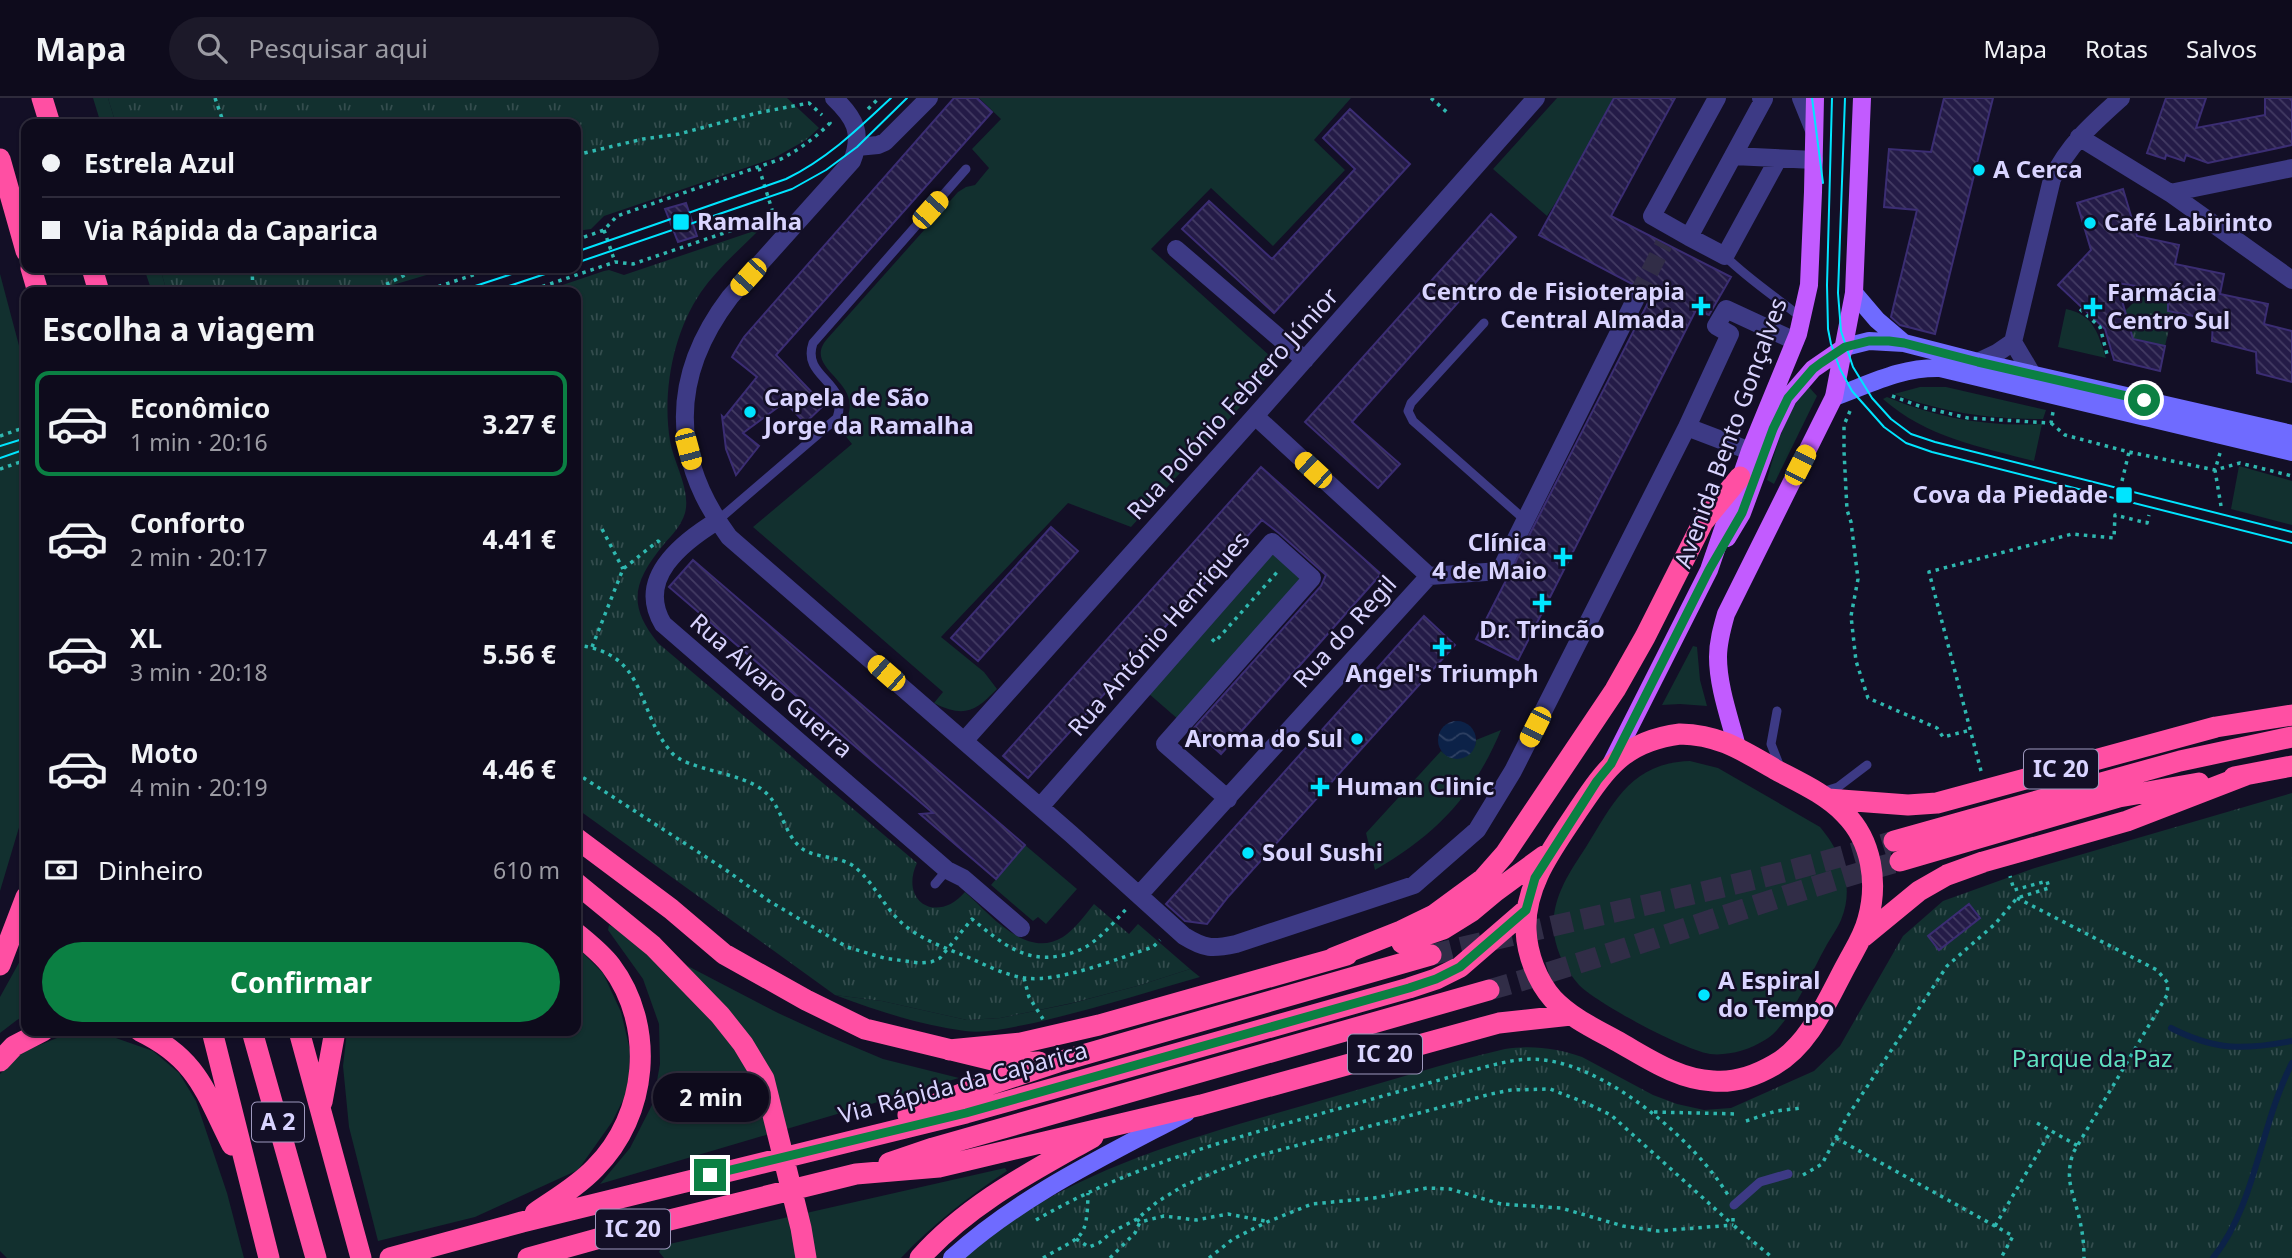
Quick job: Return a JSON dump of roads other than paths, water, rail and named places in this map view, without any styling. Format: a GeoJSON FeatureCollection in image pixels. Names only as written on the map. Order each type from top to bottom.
{"type":"FeatureCollection","features":[{"type":"Feature","properties":{"kind":"highway"},"geometry":{"type":"LineString","coordinates":[[42,98],[48,119]]}},
{"type":"Feature","properties":{"kind":"highway"},"geometry":{"type":"LineString","coordinates":[[0,159],[21,233]]}},
{"type":"Feature","properties":{"kind":"highway"},"geometry":{"type":"LineString","coordinates":[[1333,958],[1434,915],[1483,879],[1505,854],[1615,690],[1703,522],[1740,477]]}},
{"type":"Feature","properties":{"kind":"highway","name":"IC 20"},"geometry":{"type":"LineString","coordinates":[[1823,796],[1908,806],[1937,803],[2216,727],[2292,715]]}},
{"type":"Feature","properties":{"kind":"highway"},"geometry":{"type":"LineString","coordinates":[[1680,734],[1717,738],[1738,747],[1823,796],[1846,815],[1859,833],[1872,864],[1868,919],[1861,938],[1810,1032],[1776,1064],[1742,1079],[1727,1082],[1676,1073],[1571,1015],[1552,998],[1538,976],[1525,932],[1526,910],[1535,878],[1597,781],[1621,755],[1643,743],[1680,734]]}},
{"type":"Feature","properties":{"kind":"highway"},"geometry":{"type":"LineString","coordinates":[[2292,737],[2179,761],[1897,851],[2119,797],[2292,766]]}},
{"type":"Feature","properties":{"kind":"highway"},"geometry":{"type":"LineString","coordinates":[[1861,938],[1919,891],[1947,875],[1983,862],[2127,821],[2246,775]]}},
{"type":"Feature","properties":{"kind":"highway"},"geometry":{"type":"LineString","coordinates":[[581,842],[671,909],[724,954],[806,1000],[865,1029],[1005,1063],[1058,1062]]}},
{"type":"Feature","properties":{"kind":"highway"},"geometry":{"type":"LineString","coordinates":[[949,1050],[1021,1043],[1086,1028],[1333,958],[1404,942],[1443,929],[1472,911],[1551,851]]}},
{"type":"Feature","properties":{"kind":"highway"},"geometry":{"type":"LineString","coordinates":[[581,887],[653,946],[720,1015],[743,1044],[764,1079],[806,1258]]}},
{"type":"Feature","properties":{"kind":"highway"},"geometry":{"type":"LineString","coordinates":[[0,965],[21,910]]}},
{"type":"Feature","properties":{"kind":"highway","name":"Via Rápida da Caparica"},"geometry":{"type":"LineString","coordinates":[[390,1258],[522,1222],[1012,1100],[1436,979],[1460,967],[1526,910]]}},
{"type":"Feature","properties":{"kind":"highway"},"geometry":{"type":"LineString","coordinates":[[522,1222],[578,1183],[596,1167],[615,1143],[625,1124],[641,1072],[641,1043],[626,990],[611,965],[581,937]]}},
{"type":"Feature","properties":{"kind":"highway"},"geometry":{"type":"LineString","coordinates":[[844,1141],[961,1094],[1058,1062],[1431,955]]}},
{"type":"Feature","properties":{"kind":"highway"},"geometry":{"type":"LineString","coordinates":[[856,1174],[933,1148],[1489,989]]}},
{"type":"Feature","properties":{"kind":"highway","name":"IC 20"},"geometry":{"type":"LineString","coordinates":[[528,1258],[856,1174],[939,1167],[1201,1105],[1499,1023],[1571,1015]]}},
{"type":"Feature","properties":{"kind":"highway"},"geometry":{"type":"LineString","coordinates":[[0,1061],[14,1046],[33,1036]]}},
{"type":"Feature","properties":{"kind":"highway"},"geometry":{"type":"LineString","coordinates":[[151,1036],[179,1055],[197,1074],[212,1100],[220,1122],[250,1179],[269,1258]]}},
{"type":"Feature","properties":{"kind":"highway","name":"A 2"},"geometry":{"type":"LineString","coordinates":[[213,1036],[250,1179]]}},
{"type":"Feature","properties":{"kind":"highway","name":"A 2"},"geometry":{"type":"LineString","coordinates":[[253,1036],[316,1258]]}},
{"type":"Feature","properties":{"kind":"highway","name":"A 2"},"geometry":{"type":"LineString","coordinates":[[300,1036],[361,1258]]}},
{"type":"Feature","properties":{"kind":"highway"},"geometry":{"type":"LineString","coordinates":[[321,1107],[334,1036]]}},
{"type":"Feature","properties":{"kind":"highway"},"geometry":{"type":"LineString","coordinates":[[920,1258],[943,1234],[980,1203],[1117,1124]]}},
{"type":"Feature","properties":{"kind":"main road","name":"Avenida Bento Gonçalves"},"geometry":{"type":"LineString","coordinates":[[1611,764],[1709,570],[1740,477],[1796,341],[1809,278],[1815,98]]}},
{"type":"Feature","properties":{"kind":"main road"},"geometry":{"type":"LineString","coordinates":[[1738,747],[1721,684],[1718,659],[1722,626],[1754,555],[1834,397],[1854,293],[1862,98]]}},
{"type":"Feature","properties":{"kind":"main road"},"geometry":{"type":"LineString","coordinates":[[1854,293],[1877,320],[1904,343]]}},
{"type":"Feature","properties":{"kind":"main road"},"geometry":{"type":"LineString","coordinates":[[1709,570],[1742,513],[1773,429],[1788,398],[1813,369],[1845,347],[1869,341],[1904,343],[2292,434]]}},
{"type":"Feature","properties":{"kind":"main road"},"geometry":{"type":"LineString","coordinates":[[1834,397],[1901,371],[1940,368],[2292,452]]}},
{"type":"Feature","properties":{"kind":"main road"},"geometry":{"type":"LineString","coordinates":[[952,1258],[982,1231],[1066,1177],[1201,1105]]}},
{"type":"Feature","properties":{"kind":"street"},"geometry":{"type":"LineString","coordinates":[[834,98],[850,114],[854,123],[857,147],[847,168],[730,297],[696,354],[687,390],[685,434],[700,491],[717,522],[729,537],[1040,807],[1172,926],[1200,946],[1221,947],[1236,944],[1414,885],[1477,830],[1513,771],[1687,427],[1730,334],[1716,326],[1726,309],[1796,341]]}},
{"type":"Feature","properties":{"kind":"street"},"geometry":{"type":"LineString","coordinates":[[857,147],[886,142],[929,98]]}},
{"type":"Feature","properties":{"kind":"street","name":"Rua Polónio Febrero Júnior"},"geometry":{"type":"LineString","coordinates":[[964,741],[1536,98]]}},
{"type":"Feature","properties":{"kind":"street"},"geometry":{"type":"LineString","coordinates":[[1717,98],[1652,216],[1669,236],[1689,237],[1725,256],[1778,159]]}},
{"type":"Feature","properties":{"kind":"street"},"geometry":{"type":"LineString","coordinates":[[1689,237],[1764,99],[1761,98]]}},
{"type":"Feature","properties":{"kind":"street"},"geometry":{"type":"LineString","coordinates":[[1801,98],[1815,131]]}},
{"type":"Feature","properties":{"kind":"street"},"geometry":{"type":"LineString","coordinates":[[1978,362],[2013,342],[2052,179],[2063,157],[2079,137],[2121,98]]}},
{"type":"Feature","properties":{"kind":"street"},"geometry":{"type":"LineString","coordinates":[[2079,137],[2170,193],[2292,279]]}},
{"type":"Feature","properties":{"kind":"street"},"geometry":{"type":"LineString","coordinates":[[1734,156],[1814,160]]}},
{"type":"Feature","properties":{"kind":"street"},"geometry":{"type":"LineString","coordinates":[[2170,193],[2292,168]]}},
{"type":"Feature","properties":{"kind":"street"},"geometry":{"type":"LineString","coordinates":[[1176,248],[1305,360]]}},
{"type":"Feature","properties":{"kind":"street"},"geometry":{"type":"LineString","coordinates":[[1429,576],[1500,571],[1637,296]]}},
{"type":"Feature","properties":{"kind":"street"},"geometry":{"type":"LineString","coordinates":[[2013,342],[2032,374]]}},
{"type":"Feature","properties":{"kind":"street","name":"Rua do Regil"},"geometry":{"type":"LineString","coordinates":[[1139,895],[1429,576],[1255,416]]}},
{"type":"Feature","properties":{"kind":"street"},"geometry":{"type":"LineString","coordinates":[[1687,427],[1750,451]]}},
{"type":"Feature","properties":{"kind":"street","name":"Rua Álvaro Guerra"},"geometry":{"type":"LineString","coordinates":[[717,522],[691,537],[660,574],[654,598],[663,624],[947,870],[963,878],[1021,928]]}},
{"type":"Feature","properties":{"kind":"street","name":"Rua António Henriques"},"geometry":{"type":"LineString","coordinates":[[1040,807],[1272,542],[1312,578],[1164,744],[1228,799]]}},
{"type":"Feature","properties":{"kind":"lane"},"geometry":{"type":"LineString","coordinates":[[717,522],[837,418],[840,410],[838,395],[811,362],[813,343],[966,169]]}},
{"type":"Feature","properties":{"kind":"lane"},"geometry":{"type":"LineString","coordinates":[[1725,256],[1746,277],[1770,292],[1802,319]]}},
{"type":"Feature","properties":{"kind":"lane"},"geometry":{"type":"LineString","coordinates":[[1484,323],[1411,403],[1408,411],[1413,421],[1525,520]]}},
{"type":"Feature","properties":{"kind":"lane"},"geometry":{"type":"LineString","coordinates":[[1777,711],[1771,744],[1781,772]]}},
{"type":"Feature","properties":{"kind":"lane"},"geometry":{"type":"LineString","coordinates":[[1823,796],[1867,765]]}},
{"type":"Feature","properties":{"kind":"lane"},"geometry":{"type":"LineString","coordinates":[[935,884],[947,870]]}},
{"type":"Feature","properties":{"kind":"lane"},"geometry":{"type":"LineString","coordinates":[[1734,1205],[1760,1182],[1788,1174]]}},
{"type":"Feature","properties":{"kind":"water"},"geometry":{"type":"Polygon","coordinates":[[[1457,721],[1470,727],[1476,740],[1470,753],[1457,759],[1444,753],[1438,740],[1444,727],[1457,721]]]}},
{"type":"Feature","properties":{"kind":"waterway"},"geometry":{"type":"LineString","coordinates":[[2171,1028],[2216,1045],[2244,1047],[2292,1041]]}},
{"type":"Feature","properties":{"kind":"waterway"},"geometry":{"type":"LineString","coordinates":[[2213,1258],[2239,1214],[2272,1112],[2292,1063]]}},
{"type":"Feature","properties":{"kind":"tunnel"},"geometry":{"type":"LineString","coordinates":[[1637,296],[1664,244]]}},
{"type":"Feature","properties":{"kind":"tunnel"},"geometry":{"type":"LineString","coordinates":[[1431,955],[1779,873],[1894,841]]}},
{"type":"Feature","properties":{"kind":"tunnel"},"geometry":{"type":"LineString","coordinates":[[1489,990],[1900,861]]}},
{"type":"Feature","properties":{"kind":"tram line"},"geometry":{"type":"LineString","coordinates":[[581,250],[786,179],[829,153],[891,98]]}},
{"type":"Feature","properties":{"kind":"tram line"},"geometry":{"type":"LineString","coordinates":[[581,261],[792,189],[826,170],[857,147],[907,98]]}},
{"type":"Feature","properties":{"kind":"tram line"},"geometry":{"type":"LineString","coordinates":[[1812,98],[1823,183]]}},
{"type":"Feature","properties":{"kind":"tram line"},"geometry":{"type":"LineString","coordinates":[[1832,98],[1828,329],[1840,369],[1852,391],[1884,427],[1906,443],[1932,452],[2292,543]]}},
{"type":"Feature","properties":{"kind":"tram line"},"geometry":{"type":"LineString","coordinates":[[1845,98],[1838,293],[1841,331],[1853,367],[1872,398],[1891,419],[1911,434],[1935,442],[2292,532]]}},
{"type":"Feature","properties":{"kind":"tram line"},"geometry":{"type":"LineString","coordinates":[[472,287],[515,273]]}},
{"type":"Feature","properties":{"kind":"tram line"},"geometry":{"type":"LineString","coordinates":[[506,287],[548,273]]}},
{"type":"Feature","properties":{"kind":"tram line"},"geometry":{"type":"LineString","coordinates":[[0,446],[21,440]]}},
{"type":"Feature","properties":{"kind":"tram line"},"geometry":{"type":"LineString","coordinates":[[0,458],[21,451]]}},
{"type":"Feature","properties":{"kind":"place","name":"A Cerca"},"geometry":{"type":"Point","coordinates":[1979,170]}},
{"type":"Feature","properties":{"kind":"place","name":"Ramalha"},"geometry":{"type":"Point","coordinates":[681,222]}},
{"type":"Feature","properties":{"kind":"place","name":"Café Labirinto"},"geometry":{"type":"Point","coordinates":[2090,223]}},
{"type":"Feature","properties":{"kind":"place","name":"Centro de Fisioterapia Central Almada"},"geometry":{"type":"Point","coordinates":[1701,306]}},
{"type":"Feature","properties":{"kind":"place","name":"Farmácia Centro Sul"},"geometry":{"type":"Point","coordinates":[2093,307]}},
{"type":"Feature","properties":{"kind":"place","name":"Capela de São Jorge da Ramalha"},"geometry":{"type":"Point","coordinates":[750,412]}},
{"type":"Feature","properties":{"kind":"place","name":"Cova da Piedade"},"geometry":{"type":"Point","coordinates":[2124,495]}},
{"type":"Feature","properties":{"kind":"place","name":"Clínica 4 de Maio"},"geometry":{"type":"Point","coordinates":[1563,557]}},
{"type":"Feature","properties":{"kind":"place","name":"Dr. Trincão"},"geometry":{"type":"Point","coordinates":[1542,603]}},
{"type":"Feature","properties":{"kind":"place","name":"Angel's Triumph"},"geometry":{"type":"Point","coordinates":[1442,647]}},
{"type":"Feature","properties":{"kind":"place","name":"Aroma do Sul"},"geometry":{"type":"Point","coordinates":[1357,739]}},
{"type":"Feature","properties":{"kind":"place","name":"Human Clinic"},"geometry":{"type":"Point","coordinates":[1320,787]}},
{"type":"Feature","properties":{"kind":"place","name":"Soul Sushi"},"geometry":{"type":"Point","coordinates":[1248,853]}},
{"type":"Feature","properties":{"kind":"place","name":"A Espiral do Tempo"},"geometry":{"type":"Point","coordinates":[1704,995]}},
{"type":"Feature","properties":{"kind":"park label","name":"Parque da Paz"},"geometry":{"type":"Point","coordinates":[2092,1059]}}]}
